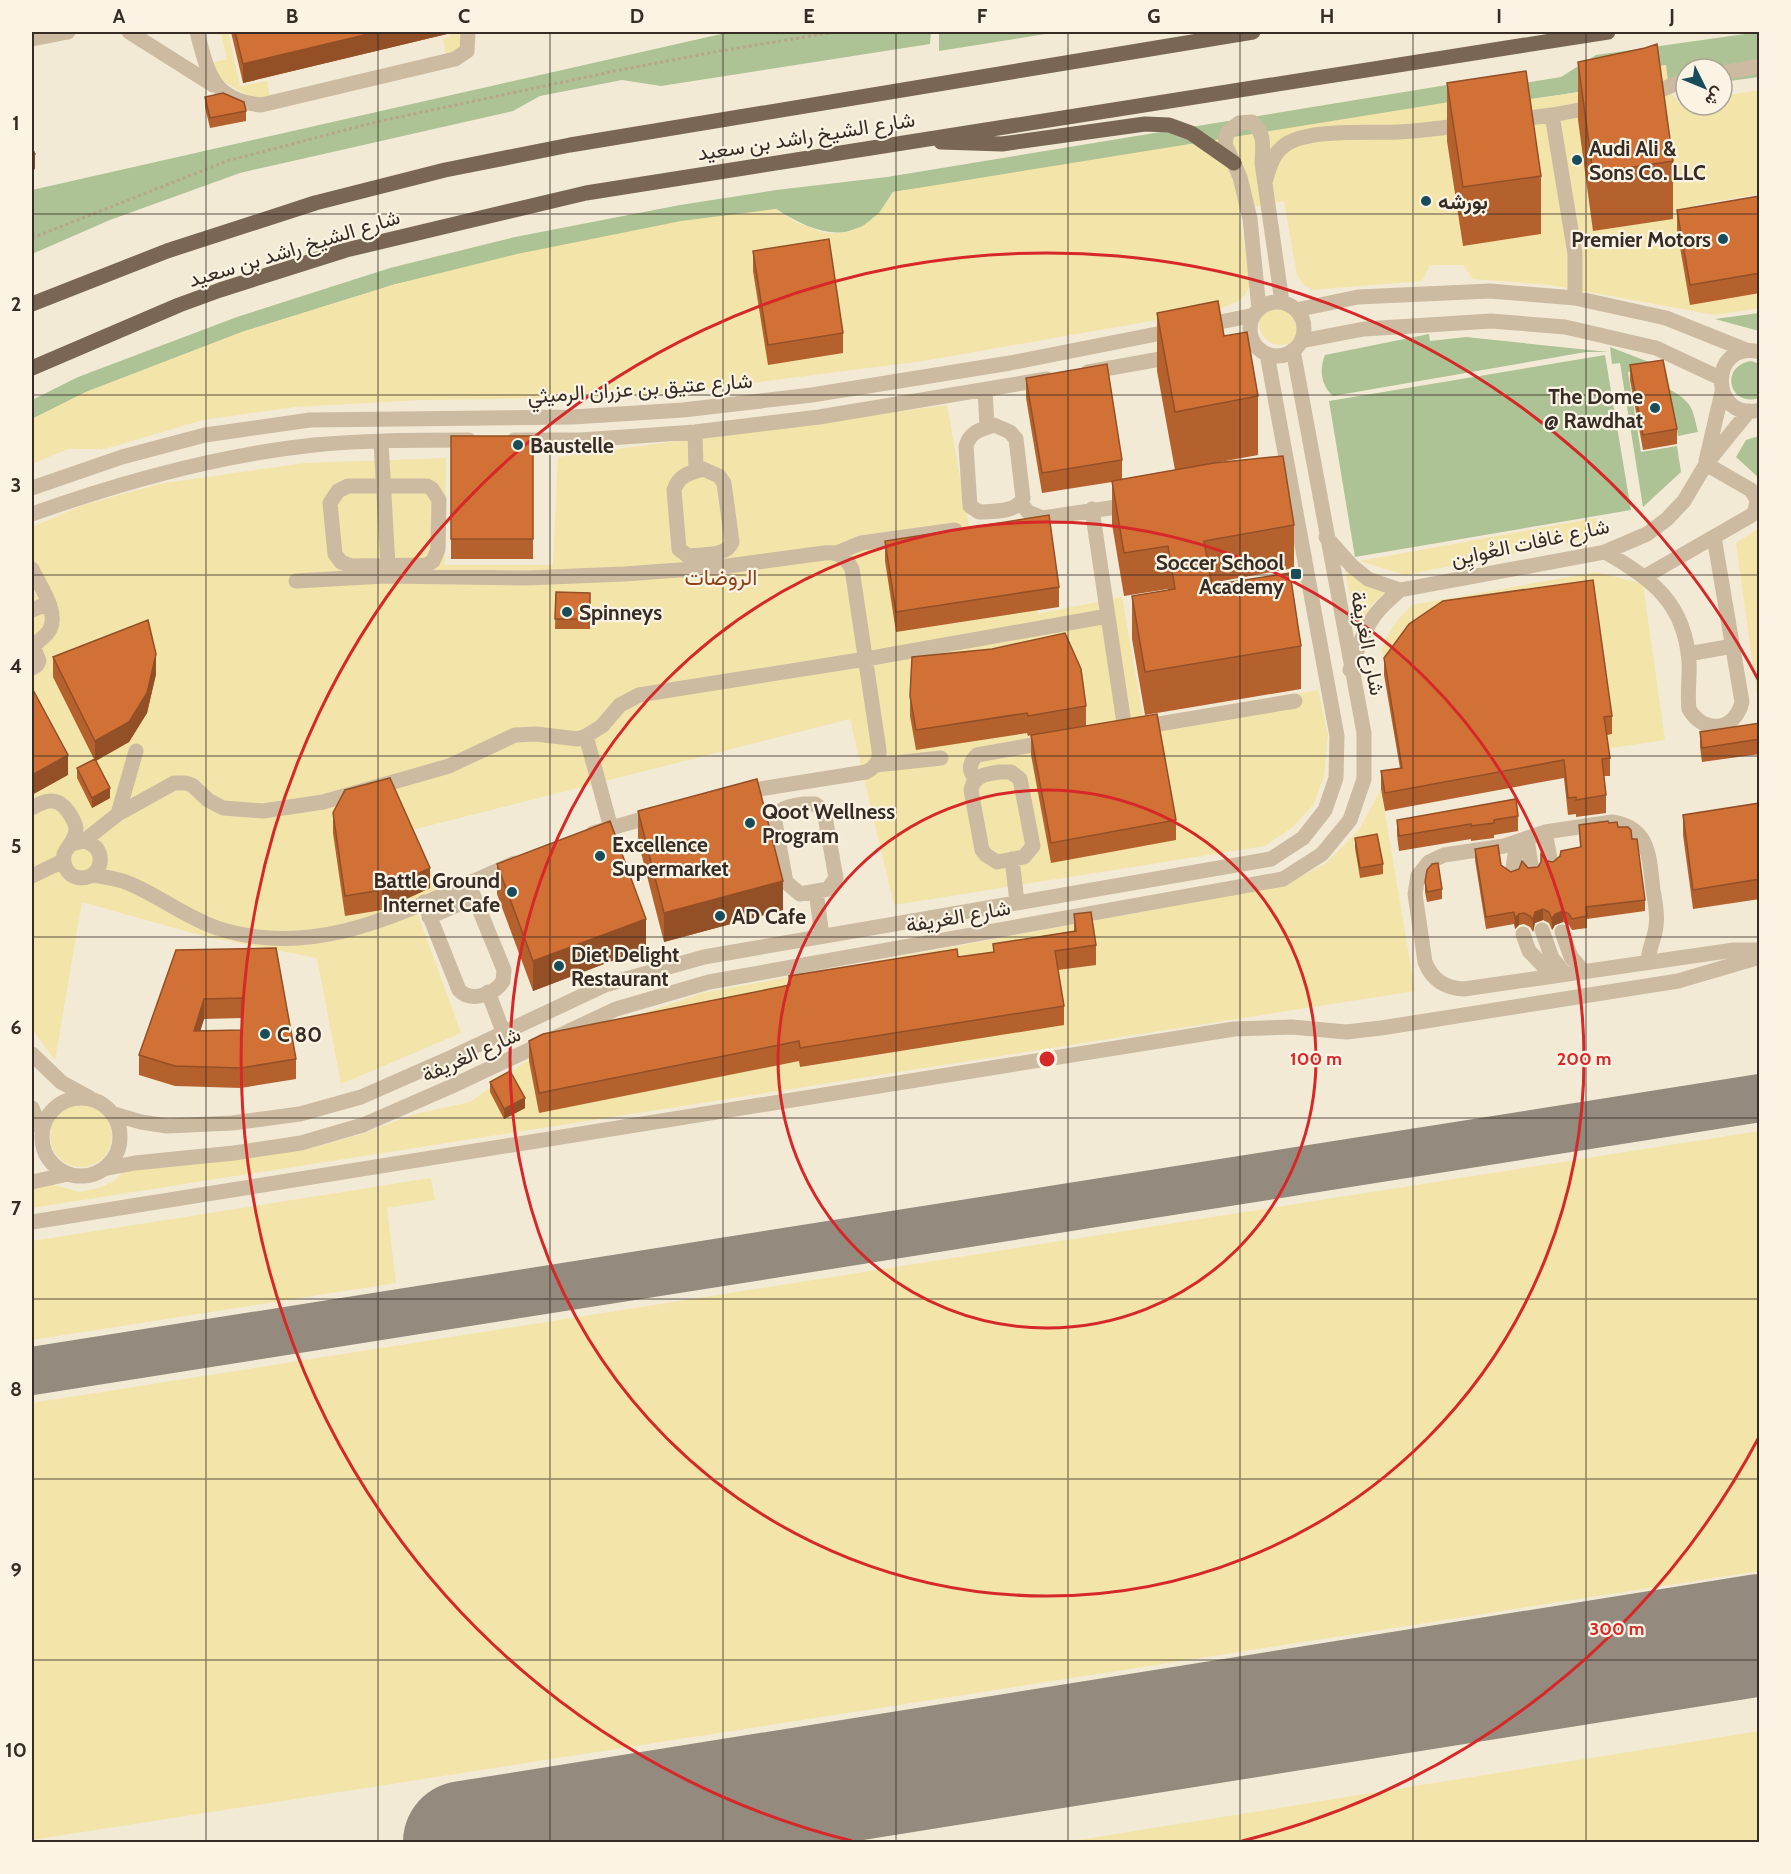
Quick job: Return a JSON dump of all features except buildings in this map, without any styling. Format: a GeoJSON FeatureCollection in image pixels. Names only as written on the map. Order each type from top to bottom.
{"type":"FeatureCollection","features":[{"type":"Feature","properties":{"kind":"main road","name":"شارع الشيخ راشد بن سعيد"},"geometry":{"type":"LineString","coordinates":[[32,304],[167,251],[304,207],[445,170],[570,145],[1253,32]]}},
{"type":"Feature","properties":{"kind":"main road","name":"شارع الشيخ راشد بن سعيد"},"geometry":{"type":"LineString","coordinates":[[32,368],[179,305],[346,250],[586,193],[917,139],[1608,32]]}},
{"type":"Feature","properties":{"kind":"main road"},"geometry":{"type":"LineString","coordinates":[[917,139],[962,144],[1002,144],[1145,124],[1169,125],[1191,133],[1234,163]]}},
{"type":"Feature","properties":{"kind":"street"},"geometry":{"type":"LineString","coordinates":[[32,39],[68,32]]}},
{"type":"Feature","properties":{"kind":"street"},"geometry":{"type":"LineString","coordinates":[[129,32],[218,88],[230,98],[245,104],[261,105],[455,59],[467,51],[468,32]]}},
{"type":"Feature","properties":{"kind":"street"},"geometry":{"type":"LineString","coordinates":[[197,32],[207,70],[218,88]]}},
{"type":"Feature","properties":{"kind":"street"},"geometry":{"type":"LineString","coordinates":[[32,46],[50,36]]}},
{"type":"Feature","properties":{"kind":"street"},"geometry":{"type":"LineString","coordinates":[[1734,71],[1760,66]]}},
{"type":"Feature","properties":{"kind":"street"},"geometry":{"type":"LineString","coordinates":[[1632,99],[1674,85]]}},
{"type":"Feature","properties":{"kind":"street"},"geometry":{"type":"LineString","coordinates":[[1265,182],[1275,153],[1300,138],[1318,135],[1401,132],[1552,115],[1609,104]]}},
{"type":"Feature","properties":{"kind":"street"},"geometry":{"type":"LineString","coordinates":[[1552,115],[1575,254],[1575,298]]}},
{"type":"Feature","properties":{"kind":"street"},"geometry":{"type":"LineString","coordinates":[[1282,302],[1262,163],[1264,142],[1259,128],[1252,122],[1239,123],[1227,133],[1225,144],[1240,177],[1250,219],[1256,312],[1250,328],[1248,343],[1262,351],[1281,356],[1297,346],[1364,328],[1491,321],[1565,327],[1656,348],[1721,385],[1732,406],[1754,411]]}},
{"type":"Feature","properties":{"kind":"street"},"geometry":{"type":"LineString","coordinates":[[1296,310],[1358,297],[1413,294],[1490,291],[1575,298],[1666,318],[1753,351]]}},
{"type":"Feature","properties":{"kind":"street"},"geometry":{"type":"LineString","coordinates":[[1256,312],[1266,304],[1282,302],[1296,310],[1304,329],[1297,346]]}},
{"type":"Feature","properties":{"kind":"street","name":"شارع عتيق بن عزران الرميثي"},"geometry":{"type":"LineString","coordinates":[[32,488],[122,457],[205,435],[310,420],[573,417],[724,405],[812,395],[1010,363],[1256,312]]}},
{"type":"Feature","properties":{"kind":"street","name":"شارع الغريفة"},"geometry":{"type":"LineString","coordinates":[[104,1169],[135,1163],[234,1154],[300,1143],[363,1125],[616,1009],[709,982],[1283,879],[1322,854],[1350,820],[1364,780],[1364,733],[1326,537],[1297,346]]}},
{"type":"Feature","properties":{"kind":"street"},"geometry":{"type":"LineString","coordinates":[[1721,385],[1726,363],[1731,357],[1753,351]]}},
{"type":"Feature","properties":{"kind":"street","name":"شارع عتيق بن عزران الرميثي"},"geometry":{"type":"LineString","coordinates":[[501,440],[581,440],[695,432],[819,417],[1067,376],[1189,353]]}},
{"type":"Feature","properties":{"kind":"street","name":"شارع الغريفة"},"geometry":{"type":"LineString","coordinates":[[114,1114],[141,1122],[167,1126],[232,1123],[300,1114],[361,1097],[504,1034],[605,985],[704,957],[1270,859],[1303,838],[1324,810],[1336,778],[1337,736],[1268,354]]}},
{"type":"Feature","properties":{"kind":"street","name":"شارع غافات العُوايِن"},"geometry":{"type":"LineString","coordinates":[[1706,464],[1721,385]]}},
{"type":"Feature","properties":{"kind":"street"},"geometry":{"type":"LineString","coordinates":[[985,390],[987,427]]}},
{"type":"Feature","properties":{"kind":"street","name":"شارع غافات العُوايِن"},"geometry":{"type":"LineString","coordinates":[[1326,537],[1352,566],[1368,579],[1400,590],[1605,552],[1647,534],[1667,519],[1684,501],[1706,464],[1754,411]]}},
{"type":"Feature","properties":{"kind":"street"},"geometry":{"type":"LineString","coordinates":[[994,425],[1010,432],[1016,440],[1023,498],[1021,503],[1014,508],[979,512],[970,506],[966,446],[971,435],[994,425]]}},
{"type":"Feature","properties":{"kind":"street"},"geometry":{"type":"LineString","coordinates":[[695,432],[696,471]]}},
{"type":"Feature","properties":{"kind":"street"},"geometry":{"type":"LineString","coordinates":[[32,514],[137,480],[222,460],[314,445],[479,440]]}},
{"type":"Feature","properties":{"kind":"street"},"geometry":{"type":"LineString","coordinates":[[381,442],[388,566]]}},
{"type":"Feature","properties":{"kind":"street"},"geometry":{"type":"LineString","coordinates":[[1644,578],[1752,515],[1755,511],[1757,500],[1751,490],[1706,464]]}},
{"type":"Feature","properties":{"kind":"street"},"geometry":{"type":"LineString","coordinates":[[703,469],[719,476],[724,483],[732,542],[723,552],[688,556],[685,562],[679,549],[674,490],[680,478],[685,474],[703,469]]}},
{"type":"Feature","properties":{"kind":"street"},"geometry":{"type":"LineString","coordinates":[[348,486],[427,486],[432,489],[439,500],[438,549],[433,561],[427,565],[388,566],[351,566],[335,555],[330,503],[338,491],[348,486]]}},
{"type":"Feature","properties":{"kind":"street"},"geometry":{"type":"LineString","coordinates":[[1276,489],[1291,488]]}},
{"type":"Feature","properties":{"kind":"street"},"geometry":{"type":"LineString","coordinates":[[1021,503],[1028,512],[1042,518],[1092,509],[1149,503]]}},
{"type":"Feature","properties":{"kind":"street"},"geometry":{"type":"LineString","coordinates":[[1092,509],[1108,616],[1120,731],[1295,702]]}},
{"type":"Feature","properties":{"kind":"street"},"geometry":{"type":"LineString","coordinates":[[296,581],[385,576],[527,578],[685,562],[721,567],[824,552],[837,553],[861,543],[955,530]]}},
{"type":"Feature","properties":{"kind":"street"},"geometry":{"type":"LineString","coordinates":[[1605,552],[1644,578],[1668,600],[1677,613],[1684,628],[1688,654],[1689,709],[1701,722],[1709,726],[1718,726],[1734,718],[1742,702],[1714,537]]}},
{"type":"Feature","properties":{"kind":"street"},"geometry":{"type":"LineString","coordinates":[[723,795],[861,773],[876,765],[879,750],[852,569],[848,562],[837,553]]}},
{"type":"Feature","properties":{"kind":"street"},"geometry":{"type":"LineString","coordinates":[[32,569],[49,603],[53,621],[51,628],[32,644],[39,661],[32,668]]}},
{"type":"Feature","properties":{"kind":"street"},"geometry":{"type":"LineString","coordinates":[[1350,670],[1365,631],[1379,610],[1400,590]]}},
{"type":"Feature","properties":{"kind":"street"},"geometry":{"type":"LineString","coordinates":[[32,610],[49,603]]}},
{"type":"Feature","properties":{"kind":"street"},"geometry":{"type":"LineString","coordinates":[[529,857],[385,919],[345,931],[296,939],[267,939],[205,924],[129,883],[92,875],[80,878],[74,876],[68,873],[63,861],[64,854],[118,814],[167,786],[181,782],[192,786],[208,800],[223,808],[263,811],[313,803],[440,769],[468,759],[515,735],[536,734],[578,739],[602,726],[620,705],[639,695],[866,659],[1108,616]]}},
{"type":"Feature","properties":{"kind":"street"},"geometry":{"type":"LineString","coordinates":[[1688,654],[1733,646]]}},
{"type":"Feature","properties":{"kind":"street"},"geometry":{"type":"LineString","coordinates":[[586,736],[611,828]]}},
{"type":"Feature","properties":{"kind":"street"},"geometry":{"type":"LineString","coordinates":[[975,779],[970,771],[970,765],[977,755],[1060,741]]}},
{"type":"Feature","properties":{"kind":"street"},"geometry":{"type":"LineString","coordinates":[[118,814],[136,751]]}},
{"type":"Feature","properties":{"kind":"street"},"geometry":{"type":"LineString","coordinates":[[876,765],[941,758]]}},
{"type":"Feature","properties":{"kind":"street"},"geometry":{"type":"LineString","coordinates":[[999,772],[1011,772],[1020,779],[1033,846],[1024,857],[997,862],[982,850],[971,790],[975,779],[999,772]]}},
{"type":"Feature","properties":{"kind":"street"},"geometry":{"type":"LineString","coordinates":[[774,787],[779,811],[775,822],[786,882],[800,894],[831,886],[836,878],[824,811],[815,804],[803,804],[779,811]]}},
{"type":"Feature","properties":{"kind":"street"},"geometry":{"type":"LineString","coordinates":[[32,808],[42,801],[49,800],[56,801],[67,809],[75,822],[77,843]]}},
{"type":"Feature","properties":{"kind":"street"},"geometry":{"type":"LineString","coordinates":[[580,837],[667,812]]}},
{"type":"Feature","properties":{"kind":"street"},"geometry":{"type":"LineString","coordinates":[[1648,962],[1657,917],[1649,856],[1643,839],[1629,827],[1612,822],[1545,832],[1504,846],[1444,855],[1423,868],[1418,876],[1415,894],[1425,962],[1438,981],[1455,989],[1734,950],[1760,950]]}},
{"type":"Feature","properties":{"kind":"street"},"geometry":{"type":"LineString","coordinates":[[1545,832],[1551,864]]}},
{"type":"Feature","properties":{"kind":"street"},"geometry":{"type":"LineString","coordinates":[[1522,841],[1532,871]]}},
{"type":"Feature","properties":{"kind":"street"},"geometry":{"type":"LineString","coordinates":[[1512,874],[1522,841]]}},
{"type":"Feature","properties":{"kind":"street"},"geometry":{"type":"LineString","coordinates":[[77,843],[95,846],[99,852],[100,865],[92,875]]}},
{"type":"Feature","properties":{"kind":"street"},"geometry":{"type":"LineString","coordinates":[[1012,860],[1017,902]]}},
{"type":"Feature","properties":{"kind":"street"},"geometry":{"type":"LineString","coordinates":[[32,876],[63,861]]}},
{"type":"Feature","properties":{"kind":"street"},"geometry":{"type":"LineString","coordinates":[[424,902],[459,990],[472,997],[488,992],[500,986],[504,970],[468,882]]}},
{"type":"Feature","properties":{"kind":"street"},"geometry":{"type":"LineString","coordinates":[[816,891],[822,936]]}},
{"type":"Feature","properties":{"kind":"street"},"geometry":{"type":"LineString","coordinates":[[429,917],[473,898]]}},
{"type":"Feature","properties":{"kind":"street"},"geometry":{"type":"LineString","coordinates":[[1542,930],[1559,975]]}},
{"type":"Feature","properties":{"kind":"street"},"geometry":{"type":"LineString","coordinates":[[1562,932],[1570,957],[1584,972]]}},
{"type":"Feature","properties":{"kind":"street"},"geometry":{"type":"LineString","coordinates":[[1523,934],[1529,951],[1559,975]]}},
{"type":"Feature","properties":{"kind":"street"},"geometry":{"type":"LineString","coordinates":[[32,1222],[1234,1029],[1273,1026],[1346,1032],[1372,1029],[1678,981],[1760,957]]}},
{"type":"Feature","properties":{"kind":"street"},"geometry":{"type":"LineString","coordinates":[[488,992],[504,1034]]}},
{"type":"Feature","properties":{"kind":"street"},"geometry":{"type":"LineString","coordinates":[[32,1054],[61,1082],[104,1105],[114,1114],[119,1125],[120,1138],[113,1161],[104,1169],[92,1175],[68,1174],[32,1182]]}},
{"type":"Feature","properties":{"kind":"street"},"geometry":{"type":"LineString","coordinates":[[39,1135],[47,1118],[61,1104],[80,1098],[93,1099]]}},
{"type":"Feature","properties":{"kind":"street"},"geometry":{"type":"LineString","coordinates":[[32,1108],[45,1152],[50,1161],[68,1174]]}},
{"type":"Feature","properties":{"kind":"path"},"geometry":{"type":"LineString","coordinates":[[32,238],[227,161],[376,122],[626,69],[835,32]]}},
{"type":"Feature","properties":{"kind":"green space"},"geometry":{"type":"Polygon","coordinates":[[[730,32],[931,32],[930,44],[661,86],[622,80],[540,96],[513,111],[240,173],[110,220],[32,254],[32,190],[730,32]]]}},
{"type":"Feature","properties":{"kind":"green space"},"geometry":{"type":"Polygon","coordinates":[[[939,32],[1058,32],[939,51],[939,32]]]}},
{"type":"Feature","properties":{"kind":"green space"},"geometry":{"type":"Polygon","coordinates":[[[1759,32],[1759,77],[1734,80],[1734,57],[1674,57],[1674,88],[1579,92],[893,192],[880,212],[868,223],[855,230],[842,232],[815,229],[776,209],[396,284],[242,332],[86,392],[32,419],[32,400],[78,377],[237,317],[390,268],[515,237],[680,205],[776,190],[887,177],[1459,83],[1492,88],[1561,77],[1596,55],[1759,32]]]}},
{"type":"Feature","properties":{"kind":"green space"},"geometry":{"type":"Polygon","coordinates":[[[1759,313],[1759,331],[1715,319],[1759,313]]]}},
{"type":"Feature","properties":{"kind":"green space"},"geometry":{"type":"Polygon","coordinates":[[[1429,334],[1430,341],[1466,337],[1608,352],[1586,352],[1333,396],[1326,387],[1322,372],[1325,355],[1429,334]]]}},
{"type":"Feature","properties":{"kind":"green space"},"geometry":{"type":"Polygon","coordinates":[[[1610,347],[1649,362],[1650,369],[1628,372],[1641,452],[1677,446],[1681,472],[1643,507],[1620,363],[1612,364],[1610,347]]]}},
{"type":"Feature","properties":{"kind":"green space"},"geometry":{"type":"Polygon","coordinates":[[[1605,355],[1631,510],[1355,557],[1329,401],[1605,355]]]}},
{"type":"Feature","properties":{"kind":"green space"},"geometry":{"type":"Polygon","coordinates":[[[1751,361],[1760,364],[1759,398],[1749,399],[1735,392],[1732,378],[1735,370],[1741,364],[1751,361]]]}},
{"type":"Feature","properties":{"kind":"green space"},"geometry":{"type":"Polygon","coordinates":[[[1669,389],[1683,398],[1690,406],[1698,432],[1678,436],[1669,389]]]}},
{"type":"Feature","properties":{"kind":"green space"},"geometry":{"type":"Polygon","coordinates":[[[1760,436],[1759,478],[1736,457],[1746,440],[1760,436]]]}},
{"type":"Feature","properties":{"kind":"sand"},"geometry":{"type":"Polygon","coordinates":[[[221,32],[228,32],[240,86],[267,81],[270,97],[255,100],[218,78],[214,62],[227,59],[221,32]]]}},
{"type":"Feature","properties":{"kind":"sand"},"geometry":{"type":"Polygon","coordinates":[[[448,32],[465,32],[469,49],[446,54],[443,39],[449,37],[448,32]]]}},
{"type":"Feature","properties":{"kind":"sand"},"geometry":{"type":"Polygon","coordinates":[[[1666,65],[1669,90],[1674,96],[1674,117],[1734,117],[1734,94],[1759,90],[1759,194],[1695,205],[1702,220],[1759,212],[1759,308],[1715,315],[1551,285],[1473,279],[1463,265],[1430,265],[1422,281],[1312,290],[1303,284],[1297,275],[1284,201],[1238,210],[1251,283],[1245,295],[1237,302],[1219,309],[923,361],[683,392],[629,397],[423,400],[295,407],[203,420],[105,449],[68,449],[32,464],[32,419],[86,392],[242,332],[396,284],[517,254],[681,221],[776,209],[796,222],[824,233],[843,233],[863,226],[879,213],[893,192],[1462,100],[1494,105],[1579,92],[1600,74],[1666,65]]]}},
{"type":"Feature","properties":{"kind":"sand"},"geometry":{"type":"Polygon","coordinates":[[[1281,301],[1297,307],[1303,323],[1297,339],[1281,345],[1265,339],[1259,323],[1265,307],[1281,301]]]}},
{"type":"Feature","properties":{"kind":"sand"},"geometry":{"type":"Polygon","coordinates":[[[947,405],[970,532],[1025,521],[1038,614],[1122,597],[1144,722],[1318,690],[1328,734],[1324,777],[1313,805],[1293,827],[1265,846],[894,905],[850,719],[412,830],[445,902],[417,912],[461,1033],[341,1084],[317,958],[203,936],[82,902],[55,1060],[32,1029],[32,527],[83,505],[159,484],[305,463],[446,458],[445,565],[553,565],[558,457],[947,405]]]}},
{"type":"Feature","properties":{"kind":"sand"},"geometry":{"type":"Polygon","coordinates":[[[1596,518],[1597,537],[1405,575],[1360,561],[1596,518]]]}},
{"type":"Feature","properties":{"kind":"sand"},"geometry":{"type":"Polygon","coordinates":[[[1759,528],[1759,710],[1736,543],[1759,528]]]}},
{"type":"Feature","properties":{"kind":"sand"},"geometry":{"type":"Polygon","coordinates":[[[1345,569],[1390,588],[1371,605],[1357,636],[1345,569]]]}},
{"type":"Feature","properties":{"kind":"sand"},"geometry":{"type":"Polygon","coordinates":[[[1597,572],[1643,584],[1665,740],[1402,774],[1382,649],[1390,630],[1407,610],[1412,605],[1597,572]]]}},
{"type":"Feature","properties":{"kind":"sand"},"geometry":{"type":"Polygon","coordinates":[[[1381,789],[1415,991],[32,1208],[32,1189],[50,1184],[80,1192],[99,1188],[114,1181],[124,1171],[312,1148],[362,1134],[415,1114],[470,1102],[522,1064],[647,1012],[703,993],[1281,886],[1325,864],[1359,830],[1381,789]]]}},
{"type":"Feature","properties":{"kind":"sand"},"geometry":{"type":"Polygon","coordinates":[[[75,1105],[87,1105],[103,1114],[110,1124],[112,1136],[110,1148],[103,1158],[87,1167],[75,1167],[64,1162],[55,1153],[50,1142],[50,1130],[55,1119],[64,1110],[75,1105]]]}},
{"type":"Feature","properties":{"kind":"sand"},"geometry":{"type":"Polygon","coordinates":[[[1759,1131],[1759,1571],[32,1840],[32,1403],[1759,1131]]]}},
{"type":"Feature","properties":{"kind":"sand"},"geometry":{"type":"Polygon","coordinates":[[[431,1178],[435,1200],[387,1208],[396,1283],[32,1340],[32,1241],[431,1178]]]}},
{"type":"Feature","properties":{"kind":"sand"},"geometry":{"type":"Polygon","coordinates":[[[1759,1731],[1759,1842],[1066,1842],[1759,1731]]]}},
{"type":"Feature","properties":{"kind":"taxiway"},"geometry":{"type":"LineString","coordinates":[[32,1371],[1760,1098]]}},
{"type":"Feature","properties":{"kind":"runway"},"geometry":{"type":"LineString","coordinates":[[464,1842],[1760,1635]]}},
{"type":"Feature","properties":{"kind":"place","name":"Audi Ali & Sons Co. LLC"},"geometry":{"type":"Point","coordinates":[1577,160]}},
{"type":"Feature","properties":{"kind":"place","name":"بورشه"},"geometry":{"type":"Point","coordinates":[1426,201]}},
{"type":"Feature","properties":{"kind":"place","name":"Premier Motors"},"geometry":{"type":"Point","coordinates":[1723,239]}},
{"type":"Feature","properties":{"kind":"place","name":"The Dome @ Rawdhat"},"geometry":{"type":"Point","coordinates":[1655,408]}},
{"type":"Feature","properties":{"kind":"place","name":"Baustelle"},"geometry":{"type":"Point","coordinates":[518,445]}},
{"type":"Feature","properties":{"kind":"place","name":"Soccer School Academy"},"geometry":{"type":"Point","coordinates":[1296,574]}},
{"type":"Feature","properties":{"kind":"place","name":"Spinneys"},"geometry":{"type":"Point","coordinates":[567,612]}},
{"type":"Feature","properties":{"kind":"place","name":"Qoot Wellness Program"},"geometry":{"type":"Point","coordinates":[750,823]}},
{"type":"Feature","properties":{"kind":"place","name":"Excellence Supermarket"},"geometry":{"type":"Point","coordinates":[600,856]}},
{"type":"Feature","properties":{"kind":"place","name":"Battle Ground Internet Cafe"},"geometry":{"type":"Point","coordinates":[512,892]}},
{"type":"Feature","properties":{"kind":"place","name":"AD Cafe"},"geometry":{"type":"Point","coordinates":[720,916]}},
{"type":"Feature","properties":{"kind":"place","name":"Diet Delight Restaurant"},"geometry":{"type":"Point","coordinates":[559,966]}},
{"type":"Feature","properties":{"kind":"place","name":"C 80"},"geometry":{"type":"Point","coordinates":[265,1034]}},
{"type":"Feature","properties":{"kind":"district","name":"الروضات"},"geometry":{"type":"Point","coordinates":[721,577]}}]}
